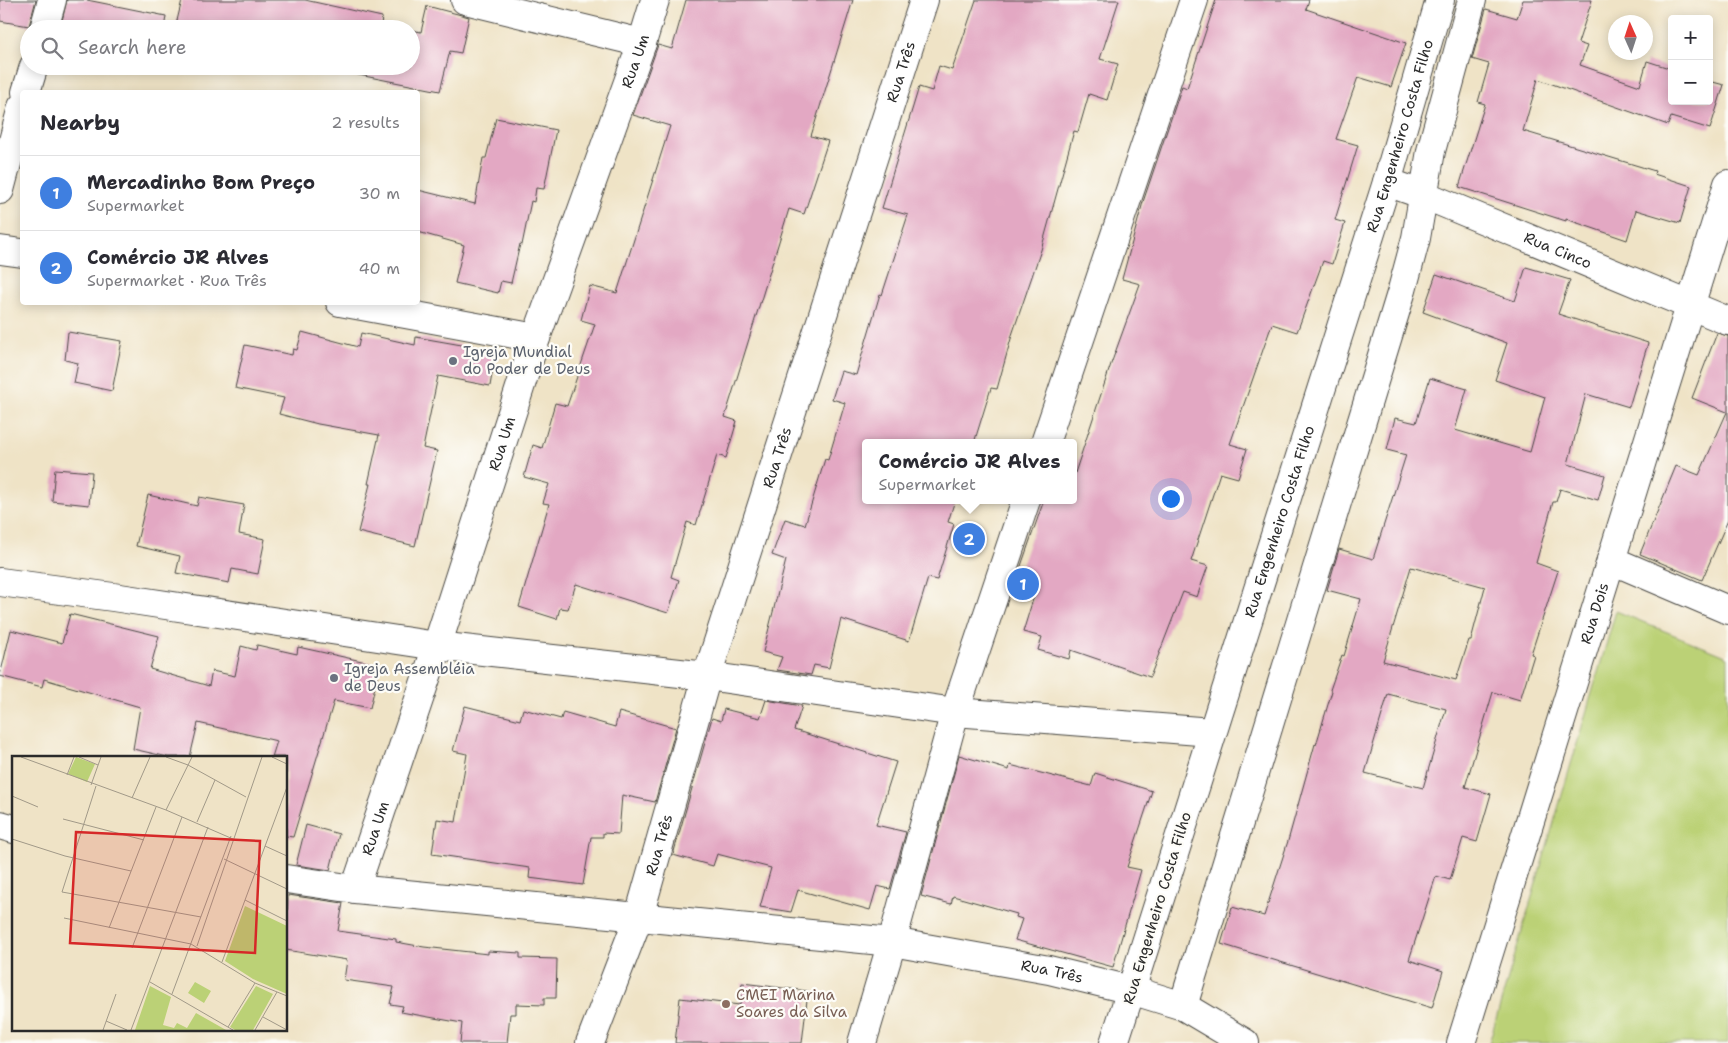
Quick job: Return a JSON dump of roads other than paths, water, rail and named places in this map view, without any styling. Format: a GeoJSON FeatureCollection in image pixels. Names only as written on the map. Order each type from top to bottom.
{"type":"FeatureCollection","features":[{"type":"Feature","properties":{"kind":"street"},"geometry":{"type":"LineString","coordinates":[[46,20],[52,0]]}},
{"type":"Feature","properties":{"kind":"street"},"geometry":{"type":"LineString","coordinates":[[465,0],[642,43]]}},
{"type":"Feature","properties":{"kind":"street","name":"Rua Um"},"geometry":{"type":"LineString","coordinates":[[355,889],[437,646],[536,338],[642,43],[655,0]]}},
{"type":"Feature","properties":{"kind":"street","name":"Rua Três"},"geometry":{"type":"LineString","coordinates":[[590,1043],[639,916],[707,676],[924,0]]}},
{"type":"Feature","properties":{"kind":"street"},"geometry":{"type":"LineString","coordinates":[[1046,439],[1194,0]]}},
{"type":"Feature","properties":{"kind":"street","name":"Rua Engenheiro Costa Filho"},"geometry":{"type":"LineString","coordinates":[[1114,1043],[1387,182],[1440,0]]}},
{"type":"Feature","properties":{"kind":"street","name":"Rua Engenheiro Costa Filho"},"geometry":{"type":"LineString","coordinates":[[1183,1006],[1402,290],[1424,195],[1431,151],[1472,0]]}},
{"type":"Feature","properties":{"kind":"street"},"geometry":{"type":"LineString","coordinates":[[27,90],[31,75]]}},
{"type":"Feature","properties":{"kind":"street"},"geometry":{"type":"LineString","coordinates":[[0,190],[20,115]]}},
{"type":"Feature","properties":{"kind":"street","name":"Rua Cinco"},"geometry":{"type":"LineString","coordinates":[[1387,182],[1424,195],[1728,321]]}},
{"type":"Feature","properties":{"kind":"street","name":"Rua Dois"},"geometry":{"type":"LineString","coordinates":[[1461,1043],[1728,184]]}},
{"type":"Feature","properties":{"kind":"street"},"geometry":{"type":"LineString","coordinates":[[0,250],[20,253]]}},
{"type":"Feature","properties":{"kind":"street"},"geometry":{"type":"LineString","coordinates":[[356,305],[536,338]]}},
{"type":"Feature","properties":{"kind":"street"},"geometry":{"type":"LineString","coordinates":[[862,1043],[892,942],[955,712],[1025,504]]}},
{"type":"Feature","properties":{"kind":"street"},"geometry":{"type":"LineString","coordinates":[[1610,560],[1728,610]]}},
{"type":"Feature","properties":{"kind":"street"},"geometry":{"type":"LineString","coordinates":[[0,582],[113,597],[437,646],[707,676],[955,712],[1212,732]]}},
{"type":"Feature","properties":{"kind":"street","name":"Rua Três"},"geometry":{"type":"LineString","coordinates":[[288,879],[355,889],[892,942],[1049,970],[1131,990],[1183,1006],[1245,1043]]}},
{"type":"Feature","properties":{"kind":"place","name":"Igreja Mundial do Poder de Deus"},"geometry":{"type":"Point","coordinates":[453,361]}},
{"type":"Feature","properties":{"kind":"place","name":"Comércio JR Alves"},"geometry":{"type":"Point","coordinates":[969,539]}},
{"type":"Feature","properties":{"kind":"place","name":"Mercadinho Bom Preço"},"geometry":{"type":"Point","coordinates":[1023,584]}},
{"type":"Feature","properties":{"kind":"place","name":"Igreja Assembléia de Deus"},"geometry":{"type":"Point","coordinates":[334,678]}},
{"type":"Feature","properties":{"kind":"place","name":"CMEI Marina Soares da Silva"},"geometry":{"type":"Point","coordinates":[726,1004]}}]}
